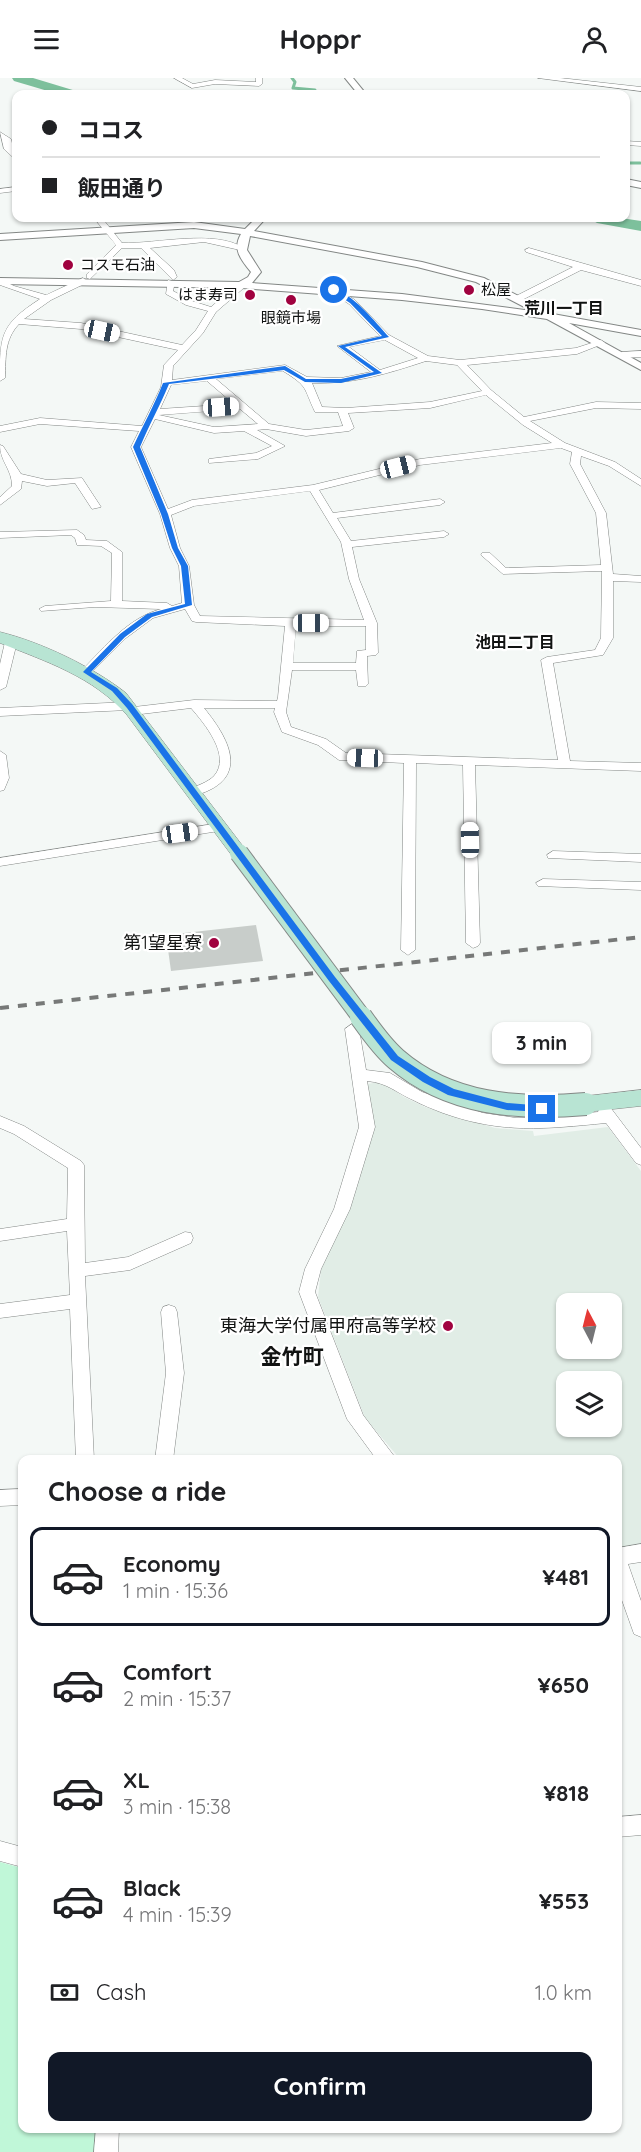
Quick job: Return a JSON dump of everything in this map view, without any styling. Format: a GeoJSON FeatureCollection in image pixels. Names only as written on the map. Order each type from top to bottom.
{"type":"FeatureCollection","features":[{"type":"Feature","properties":{"kind":"main road"},"geometry":{"type":"LineString","coordinates":[[6,640],[86,672],[115,690],[131,708],[372,1032],[394,1058],[426,1080],[451,1092],[507,1107],[598,1108],[641,1098]]}},
{"type":"Feature","properties":{"kind":"street"},"geometry":{"type":"LineString","coordinates":[[177,78],[192,86],[207,81],[259,84],[260,78]]}},
{"type":"Feature","properties":{"kind":"street"},"geometry":{"type":"LineString","coordinates":[[349,78],[359,90]]}},
{"type":"Feature","properties":{"kind":"street"},"geometry":{"type":"LineString","coordinates":[[541,78],[641,89]]}},
{"type":"Feature","properties":{"kind":"street"},"geometry":{"type":"LineString","coordinates":[[225,83],[226,90]]}},
{"type":"Feature","properties":{"kind":"street"},"geometry":{"type":"LineString","coordinates":[[1,134],[7,139],[12,155]]}},
{"type":"Feature","properties":{"kind":"street"},"geometry":{"type":"LineString","coordinates":[[102,222],[120,245]]}},
{"type":"Feature","properties":{"kind":"street"},"geometry":{"type":"LineString","coordinates":[[240,249],[246,232],[257,222]]}},
{"type":"Feature","properties":{"kind":"street"},"geometry":{"type":"LineString","coordinates":[[0,237],[111,231],[180,224],[246,232],[418,264],[480,280],[519,298],[641,367]]}},
{"type":"Feature","properties":{"kind":"street"},"geometry":{"type":"LineString","coordinates":[[0,378],[1,345],[18,321],[36,303],[87,279],[120,245],[143,246],[204,240],[240,249],[256,272],[213,310],[200,331],[169,365],[166,383],[154,414],[136,447],[165,514],[175,548],[184,566],[185,606],[196,619],[291,623],[371,623]]}},
{"type":"Feature","properties":{"kind":"street"},"geometry":{"type":"LineString","coordinates":[[143,246],[171,272],[169,292],[189,303],[213,310]]}},
{"type":"Feature","properties":{"kind":"street"},"geometry":{"type":"LineString","coordinates":[[529,250],[580,267],[641,283]]}},
{"type":"Feature","properties":{"kind":"street"},"geometry":{"type":"LineString","coordinates":[[519,298],[580,267]]}},
{"type":"Feature","properties":{"kind":"street"},"geometry":{"type":"LineString","coordinates":[[0,280],[172,279],[367,288],[535,306],[641,327]]}},
{"type":"Feature","properties":{"kind":"street"},"geometry":{"type":"LineString","coordinates":[[0,280],[11,288],[46,298]]}},
{"type":"Feature","properties":{"kind":"street"},"geometry":{"type":"LineString","coordinates":[[247,282],[481,306],[641,333]]}},
{"type":"Feature","properties":{"kind":"street"},"geometry":{"type":"LineString","coordinates":[[334,290],[352,302],[386,337],[426,357],[460,363],[577,351],[601,343]]}},
{"type":"Feature","properties":{"kind":"street"},"geometry":{"type":"LineString","coordinates":[[0,326],[18,321],[81,326],[183,348]]}},
{"type":"Feature","properties":{"kind":"street"},"geometry":{"type":"LineString","coordinates":[[380,373],[340,346],[386,337]]}},
{"type":"Feature","properties":{"kind":"street"},"geometry":{"type":"LineString","coordinates":[[622,356],[641,354]]}},
{"type":"Feature","properties":{"kind":"street"},"geometry":{"type":"LineString","coordinates":[[305,380],[341,381],[380,373],[426,357]]}},
{"type":"Feature","properties":{"kind":"street"},"geometry":{"type":"LineString","coordinates":[[460,363],[488,392],[522,420],[562,446],[612,464],[641,483]]}},
{"type":"Feature","properties":{"kind":"street"},"geometry":{"type":"LineString","coordinates":[[166,383],[285,368],[305,380],[311,388],[318,410],[342,409],[343,411],[430,405],[488,392]]}},
{"type":"Feature","properties":{"kind":"street"},"geometry":{"type":"LineString","coordinates":[[210,379],[266,426]]}},
{"type":"Feature","properties":{"kind":"street"},"geometry":{"type":"LineString","coordinates":[[522,420],[599,404],[621,403],[641,406]]}},
{"type":"Feature","properties":{"kind":"street"},"geometry":{"type":"LineString","coordinates":[[154,414],[243,406]]}},
{"type":"Feature","properties":{"kind":"street"},"geometry":{"type":"LineString","coordinates":[[154,414],[214,430],[266,426],[306,433],[349,428],[343,411]]}},
{"type":"Feature","properties":{"kind":"street"},"geometry":{"type":"LineString","coordinates":[[0,429],[40,421],[144,429]]}},
{"type":"Feature","properties":{"kind":"street"},"geometry":{"type":"LineString","coordinates":[[212,461],[258,456],[280,446],[246,428]]}},
{"type":"Feature","properties":{"kind":"street"},"geometry":{"type":"LineString","coordinates":[[165,514],[192,503],[313,488],[420,462],[562,446]]}},
{"type":"Feature","properties":{"kind":"street"},"geometry":{"type":"LineString","coordinates":[[0,448],[17,476],[17,487],[0,502]]}},
{"type":"Feature","properties":{"kind":"street"},"geometry":{"type":"LineString","coordinates":[[565,765],[546,660],[599,653],[607,638],[608,572],[601,513],[575,464],[577,451]]}},
{"type":"Feature","properties":{"kind":"street"},"geometry":{"type":"LineString","coordinates":[[17,476],[40,484],[51,485],[78,480],[96,507]]}},
{"type":"Feature","properties":{"kind":"street"},"geometry":{"type":"LineString","coordinates":[[313,488],[346,545],[354,579],[371,623],[372,653],[361,653],[362,684]]}},
{"type":"Feature","properties":{"kind":"street"},"geometry":{"type":"LineString","coordinates":[[330,516],[440,502]]}},
{"type":"Feature","properties":{"kind":"street"},"geometry":{"type":"LineString","coordinates":[[0,535],[72,532],[80,537],[81,543],[103,543],[117,552],[116,605]]}},
{"type":"Feature","properties":{"kind":"street"},"geometry":{"type":"LineString","coordinates":[[346,545],[401,537],[444,534]]}},
{"type":"Feature","properties":{"kind":"street"},"geometry":{"type":"LineString","coordinates":[[486,555],[503,571],[608,572],[641,579]]}},
{"type":"Feature","properties":{"kind":"street"},"geometry":{"type":"LineString","coordinates":[[45,609],[95,604],[185,606]]}},
{"type":"Feature","properties":{"kind":"street"},"geometry":{"type":"LineString","coordinates":[[86,672],[122,636],[149,616],[185,606]]}},
{"type":"Feature","properties":{"kind":"street"},"geometry":{"type":"LineString","coordinates":[[291,623],[280,712],[286,729],[322,742],[343,757],[641,767]]}},
{"type":"Feature","properties":{"kind":"street"},"geometry":{"type":"LineString","coordinates":[[0,687],[6,640]]}},
{"type":"Feature","properties":{"kind":"street"},"geometry":{"type":"LineString","coordinates":[[287,666],[361,667]]}},
{"type":"Feature","properties":{"kind":"street"},"geometry":{"type":"LineString","coordinates":[[0,712],[194,704],[282,704]]}},
{"type":"Feature","properties":{"kind":"street"},"geometry":{"type":"LineString","coordinates":[[193,792],[221,775],[225,765],[224,752],[218,736],[194,704]]}},
{"type":"Feature","properties":{"kind":"street"},"geometry":{"type":"LineString","coordinates":[[0,755],[3,778],[0,788]]}},
{"type":"Feature","properties":{"kind":"street"},"geometry":{"type":"LineString","coordinates":[[408,950],[410,760]]}},
{"type":"Feature","properties":{"kind":"street"},"geometry":{"type":"LineString","coordinates":[[469,762],[473,943]]}},
{"type":"Feature","properties":{"kind":"street"},"geometry":{"type":"LineString","coordinates":[[0,862],[220,827]]}},
{"type":"Feature","properties":{"kind":"street"},"geometry":{"type":"LineString","coordinates":[[553,855],[641,858]]}},
{"type":"Feature","properties":{"kind":"street"},"geometry":{"type":"LineString","coordinates":[[543,883],[641,886]]}},
{"type":"Feature","properties":{"kind":"street"},"geometry":{"type":"LineString","coordinates":[[352,1029],[367,1127],[342,1209],[313,1269],[307,1292],[356,1419],[384,1455]]}},
{"type":"Feature","properties":{"kind":"street"},"geometry":{"type":"LineString","coordinates":[[359,1075],[385,1077],[417,1096],[449,1109],[483,1119],[516,1124],[539,1124],[598,1108],[641,1159]]}},
{"type":"Feature","properties":{"kind":"street"},"geometry":{"type":"LineString","coordinates":[[0,1122],[20,1130],[76,1165],[75,1224],[79,1270],[85,1455]]}},
{"type":"Feature","properties":{"kind":"street"},"geometry":{"type":"LineString","coordinates":[[0,1235],[75,1224]]}},
{"type":"Feature","properties":{"kind":"street"},"geometry":{"type":"LineString","coordinates":[[79,1270],[130,1263],[185,1239]]}},
{"type":"Feature","properties":{"kind":"street"},"geometry":{"type":"LineString","coordinates":[[0,1311],[80,1300]]}},
{"type":"Feature","properties":{"kind":"street"},"geometry":{"type":"LineString","coordinates":[[165,1455],[174,1372],[169,1312]]}},
{"type":"Feature","properties":{"kind":"street"},"geometry":{"type":"LineString","coordinates":[[0,1498],[18,1497]]}},
{"type":"Feature","properties":{"kind":"street"},"geometry":{"type":"LineString","coordinates":[[622,1556],[641,1553]]}},
{"type":"Feature","properties":{"kind":"street"},"geometry":{"type":"LineString","coordinates":[[622,1574],[641,1628]]}},
{"type":"Feature","properties":{"kind":"street"},"geometry":{"type":"LineString","coordinates":[[622,1827],[641,1826]]}},
{"type":"Feature","properties":{"kind":"street"},"geometry":{"type":"LineString","coordinates":[[0,1851],[18,1856]]}},
{"type":"Feature","properties":{"kind":"street"},"geometry":{"type":"LineString","coordinates":[[106,2152],[108,2133]]}},
{"type":"Feature","properties":{"kind":"shaded area","name":"東海大学付属甲府高等学校"},"geometry":{"type":"Polygon","coordinates":[[[382,1082],[404,1097],[425,1107],[495,1128],[533,1131],[534,1136],[608,1127],[641,1171],[641,1545],[622,1547],[622,1455],[397,1455],[365,1418],[318,1297],[321,1270],[356,1189],[374,1126],[366,1084],[382,1082]]]}},
{"type":"Feature","properties":{"kind":"green space"},"geometry":{"type":"Polygon","coordinates":[[[0,1862],[18,1867],[18,2133],[101,2133],[99,2152],[0,2152],[0,1862]]]}},
{"type":"Feature","properties":{"kind":"building","name":"第1望星寮"},"geometry":{"type":"Polygon","coordinates":[[[256,925],[263,961],[171,971],[166,935],[256,925]]]}},
{"type":"Feature","properties":{"kind":"waterway"},"geometry":{"type":"LineString","coordinates":[[19,78],[58,90]]}},
{"type":"Feature","properties":{"kind":"waterway"},"geometry":{"type":"LineString","coordinates":[[292,78],[295,82],[293,88],[315,90]]}},
{"type":"Feature","properties":{"kind":"waterway"},"geometry":{"type":"LineString","coordinates":[[630,163],[640,163]]}},
{"type":"Feature","properties":{"kind":"waterway"},"geometry":{"type":"LineString","coordinates":[[619,222],[641,226]]}},
{"type":"Feature","properties":{"kind":"railway"},"geometry":{"type":"LineString","coordinates":[[0,1008],[641,937]]}},
{"type":"Feature","properties":{"kind":"place","name":"コスモ石油"},"geometry":{"type":"Point","coordinates":[68,265]}},
{"type":"Feature","properties":{"kind":"place","name":"松屋"},"geometry":{"type":"Point","coordinates":[469,290]}},
{"type":"Feature","properties":{"kind":"place","name":"はま寿司"},"geometry":{"type":"Point","coordinates":[250,295]}},
{"type":"Feature","properties":{"kind":"place","name":"眼鏡市場"},"geometry":{"type":"Point","coordinates":[291,300]}},
{"type":"Feature","properties":{"kind":"place","name":"第1望星寮"},"geometry":{"type":"Point","coordinates":[214,943]}},
{"type":"Feature","properties":{"kind":"place","name":"東海大学付属甲府高等学校"},"geometry":{"type":"Point","coordinates":[448,1326]}},
{"type":"Feature","properties":{"kind":"district","name":"荒川一丁目"},"geometry":{"type":"Point","coordinates":[564,308]}},
{"type":"Feature","properties":{"kind":"district","name":"池田二丁目"},"geometry":{"type":"Point","coordinates":[515,642]}},
{"type":"Feature","properties":{"kind":"district","name":"金竹町"},"geometry":{"type":"Point","coordinates":[292,1357]}},
{"type":"Feature","properties":{"kind":"route"},"geometry":{"type":"LineString","coordinates":[[334,290],[352,302],[386,337],[340,346],[380,373],[341,381],[305,380],[285,368],[166,383],[153,416],[136,447],[165,514],[175,548],[184,566],[188,605],[149,616],[122,636],[86,672],[115,690],[129,706],[332,979],[394,1058],[426,1080],[451,1092],[507,1107],[542,1109]]}}]}
